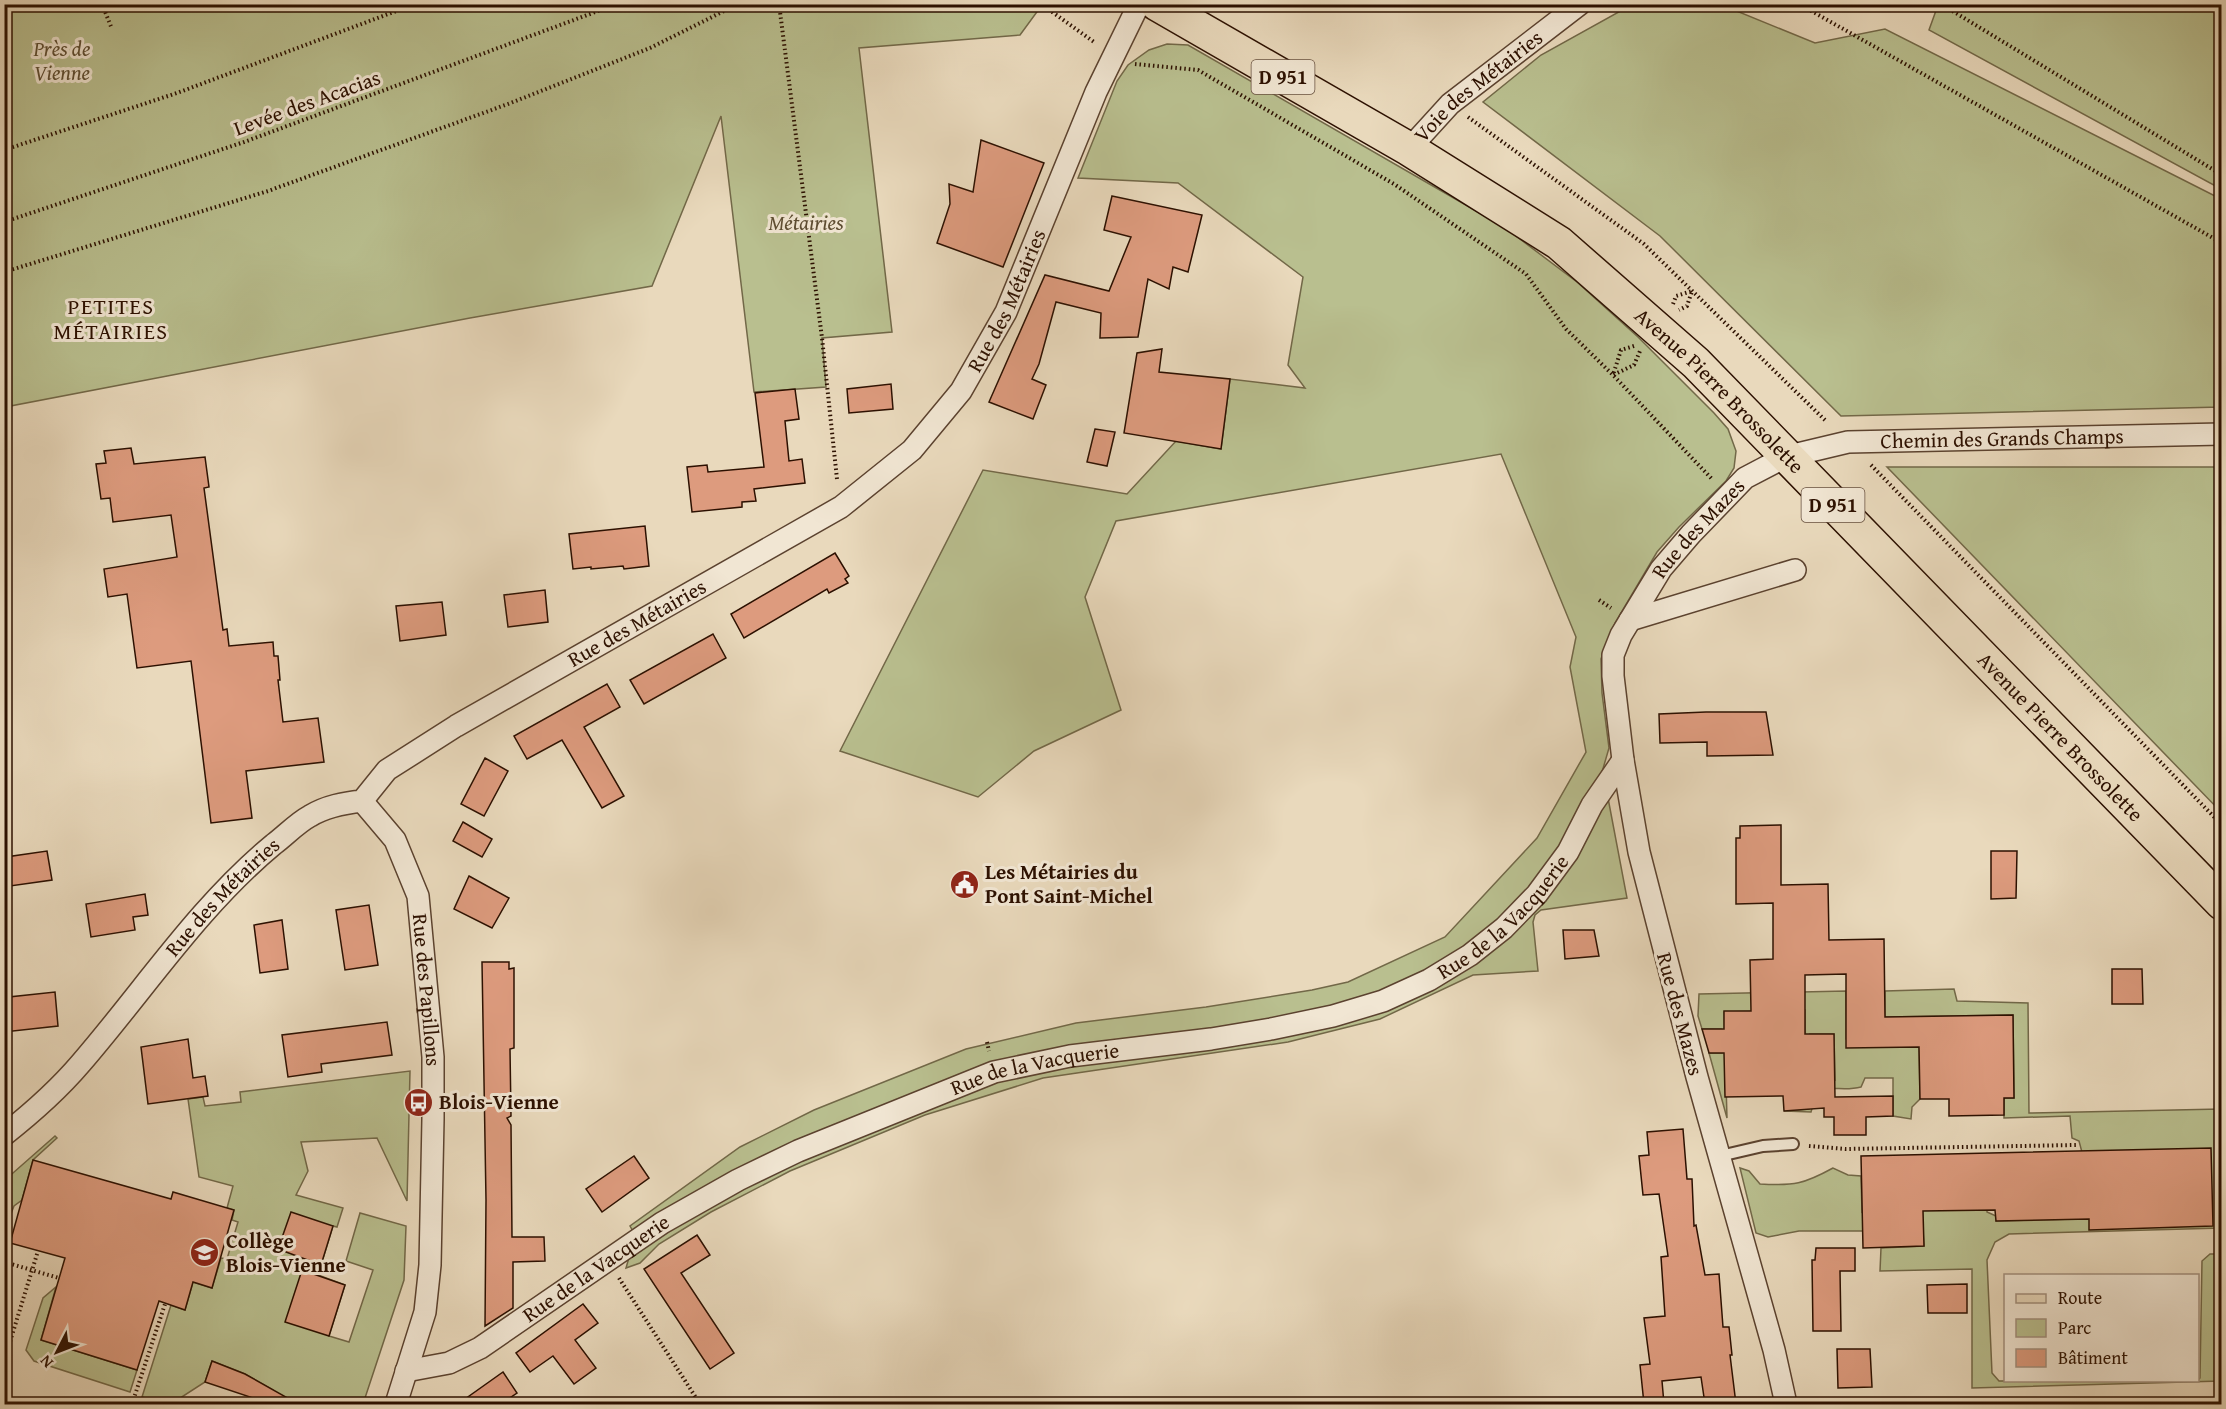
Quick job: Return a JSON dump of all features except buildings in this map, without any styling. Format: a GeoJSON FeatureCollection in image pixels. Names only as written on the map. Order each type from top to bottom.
{"type":"FeatureCollection","features":[{"type":"Feature","properties":{"kind":"main road","name":"D 951"},"geometry":{"type":"LineString","coordinates":[[1157,4],[1409,149]]}},
{"type":"Feature","properties":{"kind":"main road","name":"Avenue Pierre Brossolette"},"geometry":{"type":"LineString","coordinates":[[1409,149],[1559,243],[1696,363],[1785,457],[2222,903]]}},
{"type":"Feature","properties":{"kind":"street","name":"Rue des Métairies"},"geometry":{"type":"LineString","coordinates":[[4,1135],[40,1106],[81,1064],[191,926],[252,862],[310,816],[340,803],[362,801],[387,770],[456,726],[841,507],[912,450],[961,391],[1006,312],[1096,92],[1138,4]]}},
{"type":"Feature","properties":{"kind":"street","name":"Voie des Métairies"},"geometry":{"type":"LineString","coordinates":[[1409,149],[1450,104],[1580,4]]}},
{"type":"Feature","properties":{"kind":"street","name":"Chemin des Grands Champs"},"geometry":{"type":"LineString","coordinates":[[1785,457],[1848,442],[2222,434]]}},
{"type":"Feature","properties":{"kind":"street","name":"Rue des Mazes"},"geometry":{"type":"LineString","coordinates":[[1785,457],[1745,478],[1661,569],[1621,635],[1613,655],[1613,676],[1623,760],[1639,852],[1660,939],[1774,1350],[1786,1404]]}},
{"type":"Feature","properties":{"kind":"street","name":"Rue des Mazes"},"geometry":{"type":"LineString","coordinates":[[1630,620],[1795,570]]}},
{"type":"Feature","properties":{"kind":"street","name":"Rue de la Vacquerie"},"geometry":{"type":"LineString","coordinates":[[406,1371],[449,1363],[480,1348],[662,1223],[738,1180],[798,1151],[994,1072],[1070,1056],[1211,1039],[1333,1016],[1383,1000],[1429,980],[1470,955],[1504,928],[1537,894],[1568,852],[1592,805],[1623,760]]}},
{"type":"Feature","properties":{"kind":"street","name":"Rue des Papillons"},"geometry":{"type":"LineString","coordinates":[[362,801],[395,840],[418,896],[433,1057],[434,1119],[430,1264],[425,1312],[396,1404]]}},
{"type":"Feature","properties":{"kind":"lane"},"geometry":{"type":"LineString","coordinates":[[1720,1156],[1763,1146],[1793,1144]]}},
{"type":"Feature","properties":{"kind":"path"},"geometry":{"type":"LineString","coordinates":[[102,4],[112,29]]}},
{"type":"Feature","properties":{"kind":"path"},"geometry":{"type":"LineString","coordinates":[[4,150],[177,93],[415,4]]}},
{"type":"Feature","properties":{"kind":"path","name":"Levée des Acacias"},"geometry":{"type":"LineString","coordinates":[[4,222],[244,142],[617,4]]}},
{"type":"Feature","properties":{"kind":"path"},"geometry":{"type":"LineString","coordinates":[[4,272],[268,191],[508,104],[650,48],[738,4]]}},
{"type":"Feature","properties":{"kind":"path"},"geometry":{"type":"LineString","coordinates":[[779,4],[841,507]]}},
{"type":"Feature","properties":{"kind":"path"},"geometry":{"type":"LineString","coordinates":[[1041,4],[1088,39],[1134,64],[1198,70],[1394,184],[1526,274],[1566,329],[1728,495]]}},
{"type":"Feature","properties":{"kind":"path"},"geometry":{"type":"LineString","coordinates":[[1799,4],[2222,243]]}},
{"type":"Feature","properties":{"kind":"path"},"geometry":{"type":"LineString","coordinates":[[1941,4],[2222,175]]}},
{"type":"Feature","properties":{"kind":"path"},"geometry":{"type":"LineString","coordinates":[[1450,104],[1644,244],[1848,442],[2222,825]]}},
{"type":"Feature","properties":{"kind":"path"},"geometry":{"type":"LineString","coordinates":[[1673,306],[1676,296],[1692,291]]}},
{"type":"Feature","properties":{"kind":"path"},"geometry":{"type":"LineString","coordinates":[[1670,315],[1687,306],[1692,291]]}},
{"type":"Feature","properties":{"kind":"path"},"geometry":{"type":"LineString","coordinates":[[1643,343],[1634,364],[1613,375],[1622,350],[1643,343]]}},
{"type":"Feature","properties":{"kind":"path"},"geometry":{"type":"LineString","coordinates":[[1793,1144],[1846,1149],[2076,1145]]}},
{"type":"Feature","properties":{"kind":"path"},"geometry":{"type":"LineString","coordinates":[[4,1346],[9,1345],[38,1251]]}},
{"type":"Feature","properties":{"kind":"path"},"geometry":{"type":"LineString","coordinates":[[608,1260],[700,1404]]}},
{"type":"Feature","properties":{"kind":"path"},"geometry":{"type":"LineString","coordinates":[[4,1262],[59,1278]]}},
{"type":"Feature","properties":{"kind":"path"},"geometry":{"type":"LineString","coordinates":[[132,1404],[165,1304]]}},
{"type":"Feature","properties":{"kind":"path"},"geometry":{"type":"LineString","coordinates":[[4,1380],[13,1404]]}},
{"type":"Feature","properties":{"kind":"green space"},"geometry":{"type":"Polygon","coordinates":[[[1633,4],[1722,5],[1815,43],[1885,29],[2221,199],[2221,407],[1841,416],[1660,236],[1483,102],[1541,55],[1633,4]]]}},
{"type":"Feature","properties":{"kind":"green space"},"geometry":{"type":"Polygon","coordinates":[[[5,5],[1042,5],[1020,35],[859,48],[892,332],[822,338],[826,387],[754,392],[721,116],[652,286],[470,318],[5,407],[5,5]]]}},
{"type":"Feature","properties":{"kind":"green space"},"geometry":{"type":"Polygon","coordinates":[[[1938,5],[2221,5],[2221,189],[1929,30],[1938,5]]]}},
{"type":"Feature","properties":{"kind":"green space"},"geometry":{"type":"Polygon","coordinates":[[[1167,44],[1188,45],[1504,227],[1577,282],[1638,337],[1728,429],[1736,451],[1734,468],[1726,481],[1657,552],[1615,623],[1601,659],[1602,693],[1609,748],[1600,779],[1577,825],[1506,919],[1427,974],[1354,1004],[997,1067],[634,1233],[630,1226],[740,1147],[814,1110],[966,1049],[1076,1023],[1206,1007],[1348,982],[1445,937],[1537,838],[1586,752],[1570,667],[1576,637],[1501,454],[1116,521],[1085,597],[1121,710],[1034,751],[978,797],[840,751],[983,470],[1127,494],[1176,441],[1221,449],[1230,379],[1305,388],[1288,365],[1303,277],[1178,183],[1078,178],[1117,81],[1128,65],[1149,50],[1167,44]]]}},
{"type":"Feature","properties":{"kind":"green space"},"geometry":{"type":"Polygon","coordinates":[[[1887,467],[2221,467],[2221,812],[1887,467]]]}},
{"type":"Feature","properties":{"kind":"green space"},"geometry":{"type":"Polygon","coordinates":[[[1608,798],[1627,898],[1541,910],[1535,915],[1533,922],[1538,971],[1473,975],[1380,1019],[1288,1042],[1043,1078],[925,1115],[790,1171],[711,1212],[659,1244],[640,1263],[626,1268],[630,1254],[741,1184],[1019,1072],[1323,1024],[1493,945],[1608,798]]]}},
{"type":"Feature","properties":{"kind":"green space"},"geometry":{"type":"Polygon","coordinates":[[[1954,989],[1957,1001],[2028,1003],[2029,1113],[2221,1109],[2221,1228],[2009,1234],[1995,1242],[1987,1260],[1992,1373],[1999,1381],[2185,1382],[1972,1388],[1972,1269],[1880,1271],[1881,1248],[1924,1246],[1923,1231],[1799,1231],[1768,1237],[1756,1233],[1740,1168],[1749,1171],[1760,1184],[1798,1183],[1833,1168],[1848,1175],[1861,1176],[1862,1212],[1986,1154],[1987,1212],[1996,1216],[1996,1221],[2076,1219],[2075,1188],[2083,1156],[2079,1141],[2072,1138],[2070,1116],[2004,1118],[2004,1098],[2014,1098],[2013,1015],[1885,1017],[1885,991],[1954,989]]]}},
{"type":"Feature","properties":{"kind":"green space"},"geometry":{"type":"Polygon","coordinates":[[[1846,991],[1846,1039],[1873,1047],[1919,1047],[1920,1099],[1912,1107],[1911,1119],[1893,1116],[1893,1078],[1865,1078],[1861,1087],[1824,1090],[1819,1094],[1811,1112],[1784,1111],[1809,1109],[1806,1082],[1805,1010],[1724,1012],[1727,1118],[1709,1053],[1722,1053],[1721,1029],[1702,1029],[1698,1016],[1699,994],[1846,991]],[[1810,1034],[1835,1081],[1834,1034],[1810,1034]]]}},
{"type":"Feature","properties":{"kind":"green space"},"geometry":{"type":"Polygon","coordinates":[[[410,1071],[407,1201],[377,1138],[301,1142],[308,1171],[296,1195],[343,1208],[337,1227],[333,1226],[318,1275],[345,1285],[329,1336],[349,1342],[373,1270],[346,1261],[360,1213],[406,1226],[404,1280],[363,1404],[279,1404],[273,1390],[245,1374],[212,1361],[205,1382],[171,1404],[142,1397],[171,1305],[185,1310],[193,1282],[212,1288],[221,1258],[227,1259],[238,1222],[232,1220],[234,1210],[227,1208],[233,1186],[199,1177],[188,1099],[203,1097],[205,1106],[241,1102],[240,1092],[410,1071]]]}},
{"type":"Feature","properties":{"kind":"green space"},"geometry":{"type":"Polygon","coordinates":[[[55,1136],[57,1138],[33,1160],[22,1200],[14,1206],[5,1229],[5,1180],[55,1136]]]}},
{"type":"Feature","properties":{"kind":"green space"},"geometry":{"type":"Polygon","coordinates":[[[2210,1254],[2221,1254],[2221,1381],[2199,1382],[2202,1261],[2210,1254]]]}},
{"type":"Feature","properties":{"kind":"green space"},"geometry":{"type":"Polygon","coordinates":[[[56,1287],[41,1340],[137,1370],[130,1392],[34,1361],[26,1350],[43,1298],[56,1287]]]}},
{"type":"Feature","properties":{"kind":"place","name":"Les Métairies du Pont Saint-Michel"},"geometry":{"type":"Point","coordinates":[964,884]}},
{"type":"Feature","properties":{"kind":"place","name":"Blois-Vienne"},"geometry":{"type":"Point","coordinates":[418,1102]}},
{"type":"Feature","properties":{"kind":"place","name":"Collège Blois-Vienne"},"geometry":{"type":"Point","coordinates":[205,1253]}},
{"type":"Feature","properties":{"kind":"district","name":"PETITES MÉTAIRIES"},"geometry":{"type":"Point","coordinates":[111,318]}},
{"type":"Feature","properties":{"kind":"park label","name":"Près de Vienne"},"geometry":{"type":"Point","coordinates":[62,61]}},
{"type":"Feature","properties":{"kind":"park label","name":"Métairies"},"geometry":{"type":"Point","coordinates":[806,223]}}]}
